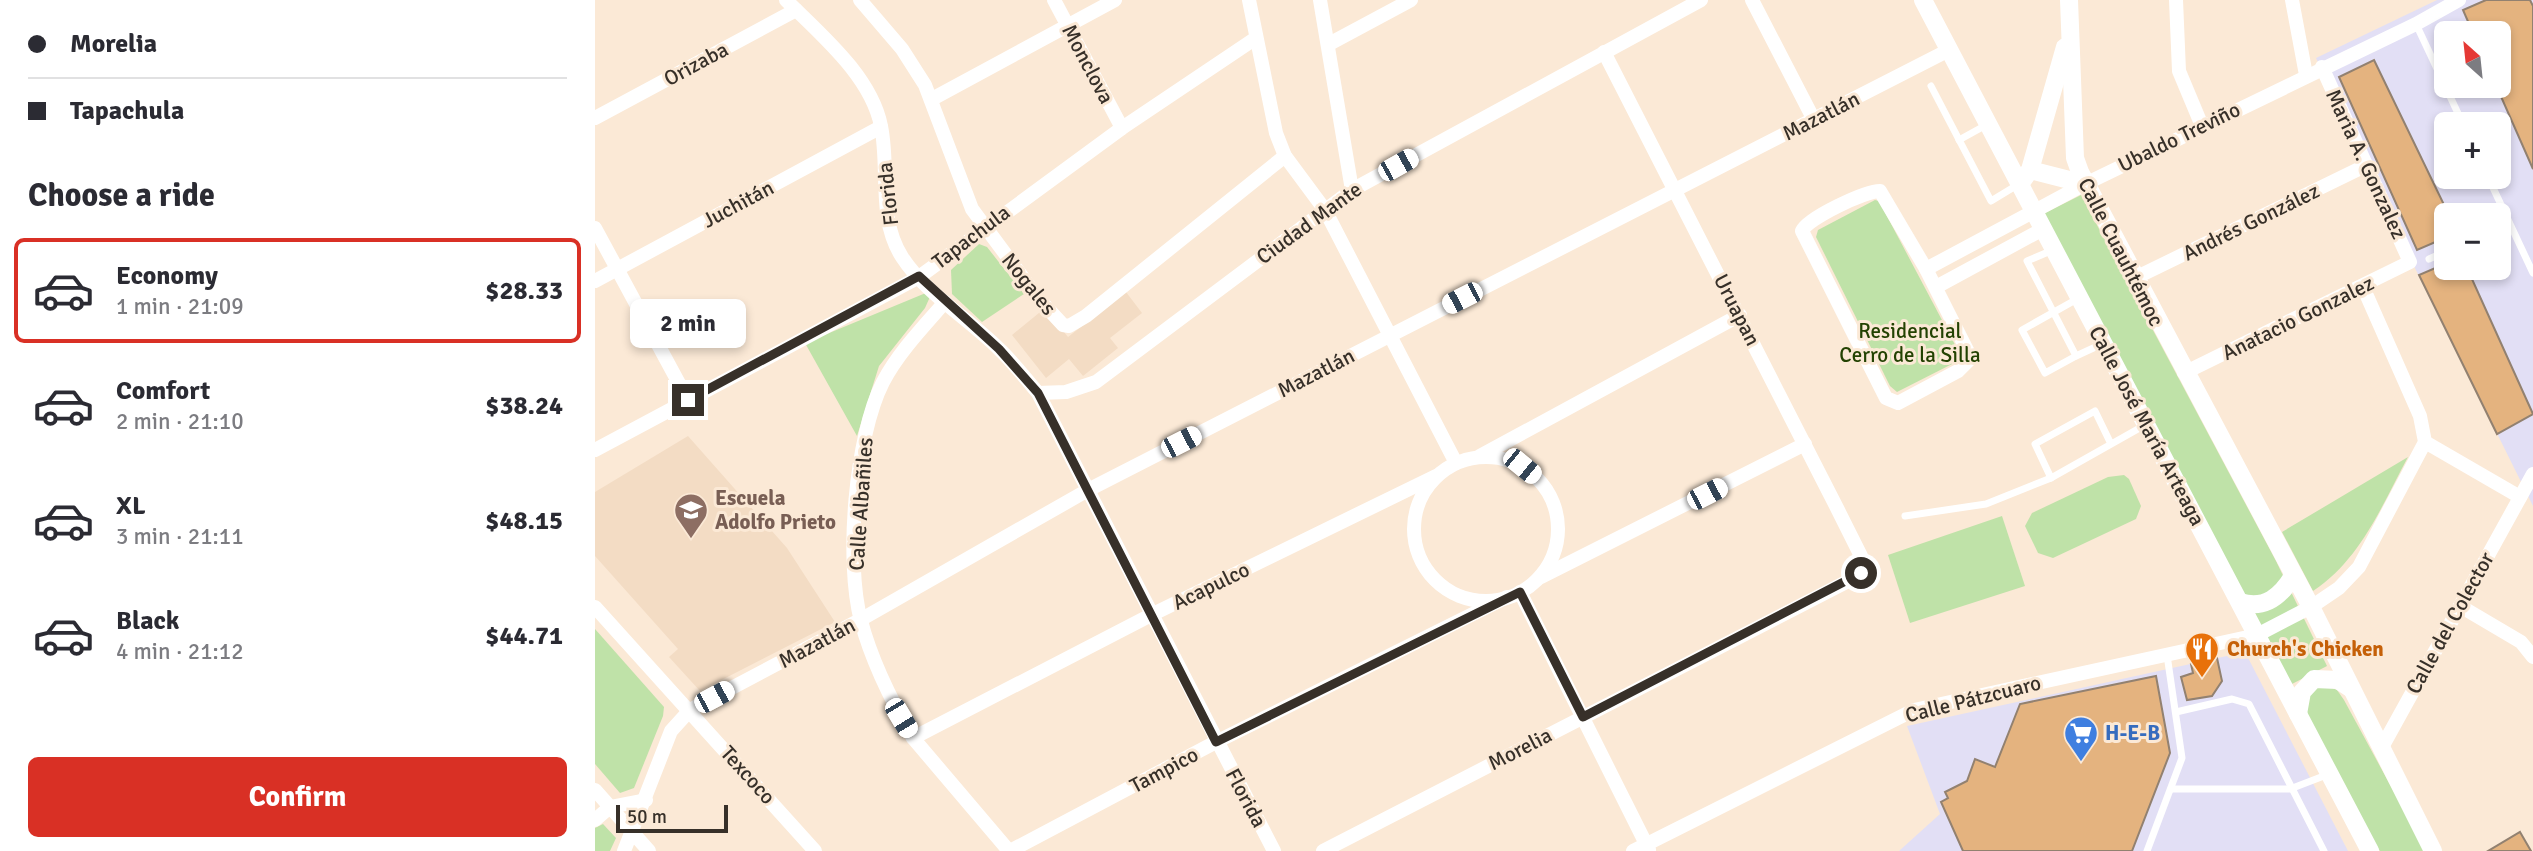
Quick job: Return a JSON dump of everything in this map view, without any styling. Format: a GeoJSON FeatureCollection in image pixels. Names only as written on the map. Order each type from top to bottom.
{"type":"FeatureCollection","features":[{"type":"Feature","properties":{"kind":"street","name":"Nogales"},"geometry":{"type":"LineString","coordinates":[[860,0],[902,49],[932,99],[962,188],[984,227],[1038,298],[1059,321],[1069,326],[1087,316],[1285,156]]}},
{"type":"Feature","properties":{"kind":"street","name":"Monclova"},"geometry":{"type":"LineString","coordinates":[[1053,0],[1122,128]]}},
{"type":"Feature","properties":{"kind":"street"},"geometry":{"type":"LineString","coordinates":[[932,99],[1115,0]]}},
{"type":"Feature","properties":{"kind":"street"},"geometry":{"type":"LineString","coordinates":[[1249,0],[1276,133],[1285,156],[1325,210],[1456,463]]}},
{"type":"Feature","properties":{"kind":"street"},"geometry":{"type":"LineString","coordinates":[[1320,0],[1352,190]]}},
{"type":"Feature","properties":{"kind":"street"},"geometry":{"type":"LineString","coordinates":[[1329,44],[1412,0]]}},
{"type":"Feature","properties":{"kind":"street","name":"Ciudad Mante"},"geometry":{"type":"LineString","coordinates":[[1038,393],[1066,393],[1095,382],[1352,190],[1604,52],[1683,4],[1701,0]]}},
{"type":"Feature","properties":{"kind":"street"},"geometry":{"type":"LineString","coordinates":[[1752,0],[1814,120]]}},
{"type":"Feature","properties":{"kind":"street","name":"Calle José María Arteaga"},"geometry":{"type":"LineString","coordinates":[[1923,0],[1988,124],[2025,177],[2033,210],[2053,250],[2370,851]]}},
{"type":"Feature","properties":{"kind":"street"},"geometry":{"type":"LineString","coordinates":[[2176,0],[2179,71],[2202,126]]}},
{"type":"Feature","properties":{"kind":"street"},"geometry":{"type":"LineString","coordinates":[[2292,0],[2306,75]]}},
{"type":"Feature","properties":{"kind":"street","name":"Ubaldo Treviño"},"geometry":{"type":"LineString","coordinates":[[1926,269],[2033,210],[2322,67],[2416,24],[2459,0]]}},
{"type":"Feature","properties":{"kind":"street","name":"Orizaba"},"geometry":{"type":"LineString","coordinates":[[595,118],[791,5]]}},
{"type":"Feature","properties":{"kind":"street","name":"Florida"},"geometry":{"type":"LineString","coordinates":[[791,5],[859,78],[876,107],[881,127],[890,232],[902,257],[945,302],[999,349],[1038,393],[1274,851]]}},
{"type":"Feature","properties":{"kind":"street"},"geometry":{"type":"LineString","coordinates":[[2067,11],[2025,177],[2085,184]]}},
{"type":"Feature","properties":{"kind":"street","name":"Calle Cuauhtémoc"},"geometry":{"type":"LineString","coordinates":[[2067,11],[2075,158],[2085,184],[2184,373]]}},
{"type":"Feature","properties":{"kind":"street","name":"Tapachula"},"geometry":{"type":"LineString","coordinates":[[595,450],[919,276],[1122,128],[1256,38]]}},
{"type":"Feature","properties":{"kind":"street","name":"Mazatlán"},"geometry":{"type":"LineString","coordinates":[[690,710],[860,620],[1088,490],[1949,50]]}},
{"type":"Feature","properties":{"kind":"street","name":"Uruapan"},"geometry":{"type":"LineString","coordinates":[[1604,52],[1805,444],[1861,556],[1864,569]]}},
{"type":"Feature","properties":{"kind":"street","name":"Maria A. Gonzalez"},"geometry":{"type":"LineString","coordinates":[[2322,67],[2410,262]]}},
{"type":"Feature","properties":{"kind":"street","name":"Juchitán"},"geometry":{"type":"LineString","coordinates":[[595,281],[881,127]]}},
{"type":"Feature","properties":{"kind":"street","name":"Andrés González"},"geometry":{"type":"LineString","coordinates":[[2135,278],[2367,165]]}},
{"type":"Feature","properties":{"kind":"street"},"geometry":{"type":"LineString","coordinates":[[1880,191],[1926,269],[1971,358],[1958,371],[1892,403],[1886,398],[1802,231],[1809,222],[1867,192],[1880,191]]}},
{"type":"Feature","properties":{"kind":"street"},"geometry":{"type":"LineString","coordinates":[[595,228],[688,400]]}},
{"type":"Feature","properties":{"kind":"street"},"geometry":{"type":"LineString","coordinates":[[1936,287],[2043,229]]}},
{"type":"Feature","properties":{"kind":"street","name":"Anatacio Gonzalez"},"geometry":{"type":"LineString","coordinates":[[2184,373],[2410,262]]}},
{"type":"Feature","properties":{"kind":"street"},"geometry":{"type":"LineString","coordinates":[[2363,287],[2420,416],[2425,442],[2520,497]]}},
{"type":"Feature","properties":{"kind":"street","name":"Calle Albañiles"},"geometry":{"type":"LineString","coordinates":[[945,302],[884,380],[863,440],[853,563],[860,620],[884,681],[912,738],[1010,851]]}},
{"type":"Feature","properties":{"kind":"street"},"geometry":{"type":"LineString","coordinates":[[1740,315],[1479,457],[1456,463],[1436,476],[1424,491],[1415,518],[1416,547],[1423,565],[1443,586],[1469,599],[1488,600],[1514,594],[1536,580],[1805,444]]}},
{"type":"Feature","properties":{"kind":"street"},"geometry":{"type":"LineString","coordinates":[[2184,373],[2311,607],[2433,851]]}},
{"type":"Feature","properties":{"kind":"street","name":"Calle Pátzcuaro"},"geometry":{"type":"LineString","coordinates":[[1633,851],[1648,847],[1914,710],[2257,635],[2311,607],[2339,588],[2359,567],[2425,442]]}},
{"type":"Feature","properties":{"kind":"street"},"geometry":{"type":"LineString","coordinates":[[1479,457],[1501,458],[1522,466],[1539,480],[1551,498],[1557,519],[1557,541],[1550,562],[1536,580]]}},
{"type":"Feature","properties":{"kind":"street","name":"Calle del Colector"},"geometry":{"type":"LineString","coordinates":[[2381,749],[2533,474]]}},
{"type":"Feature","properties":{"kind":"street","name":"Acapulco"},"geometry":{"type":"LineString","coordinates":[[912,738],[1151,615],[1436,476]]}},
{"type":"Feature","properties":{"kind":"street","name":"Morelia"},"geometry":{"type":"LineString","coordinates":[[1323,851],[1856,577],[1864,569]]}},
{"type":"Feature","properties":{"kind":"street"},"geometry":{"type":"LineString","coordinates":[[2240,602],[2261,604],[2272,600],[2285,590],[2293,576]]}},
{"type":"Feature","properties":{"kind":"street"},"geometry":{"type":"LineString","coordinates":[[1514,594],[1583,717],[1648,847]]}},
{"type":"Feature","properties":{"kind":"street","name":"Tampico"},"geometry":{"type":"LineString","coordinates":[[1010,851],[1216,742],[1514,594]]}},
{"type":"Feature","properties":{"kind":"street"},"geometry":{"type":"LineString","coordinates":[[2460,606],[2506,632],[2533,657]]}},
{"type":"Feature","properties":{"kind":"street","name":"Texcoco"},"geometry":{"type":"LineString","coordinates":[[595,607],[815,851]]}},
{"type":"Feature","properties":{"kind":"street"},"geometry":{"type":"LineString","coordinates":[[2298,714],[2302,692],[2314,679],[2338,680],[2350,688]]}},
{"type":"Feature","properties":{"kind":"street"},"geometry":{"type":"LineString","coordinates":[[624,851],[671,732],[690,710]]}},
{"type":"Feature","properties":{"kind":"street"},"geometry":{"type":"LineString","coordinates":[[595,790],[649,851]]}},
{"type":"Feature","properties":{"kind":"street"},"geometry":{"type":"LineString","coordinates":[[595,820],[610,807],[646,800]]}},
{"type":"Feature","properties":{"kind":"lane"},"geometry":{"type":"LineString","coordinates":[[2416,24],[2457,112]]}},
{"type":"Feature","properties":{"kind":"lane"},"geometry":{"type":"LineString","coordinates":[[1931,86],[1991,201],[2025,177]]}},
{"type":"Feature","properties":{"kind":"lane"},"geometry":{"type":"LineString","coordinates":[[1959,141],[1988,124]]}},
{"type":"Feature","properties":{"kind":"lane"},"geometry":{"type":"LineString","coordinates":[[2511,226],[2533,273]]}},
{"type":"Feature","properties":{"kind":"lane"},"geometry":{"type":"LineString","coordinates":[[2053,250],[2028,261],[2076,356]]}},
{"type":"Feature","properties":{"kind":"lane"},"geometry":{"type":"LineString","coordinates":[[2429,259],[2434,257]]}},
{"type":"Feature","properties":{"kind":"lane"},"geometry":{"type":"LineString","coordinates":[[2080,298],[2022,330],[2045,373],[2104,343]]}},
{"type":"Feature","properties":{"kind":"lane"},"geometry":{"type":"LineString","coordinates":[[2052,478],[2035,444],[2095,411],[2112,444]]}},
{"type":"Feature","properties":{"kind":"lane"},"geometry":{"type":"LineString","coordinates":[[1905,516],[1986,504],[2052,478],[2146,425]]}},
{"type":"Feature","properties":{"kind":"lane"},"geometry":{"type":"LineString","coordinates":[[2147,851],[2182,758],[2167,655]]}},
{"type":"Feature","properties":{"kind":"lane"},"geometry":{"type":"LineString","coordinates":[[2176,712],[2232,699],[2245,700],[2252,708],[2290,789],[2324,851]]}},
{"type":"Feature","properties":{"kind":"lane"},"geometry":{"type":"LineString","coordinates":[[2171,789],[2290,789],[2329,774]]}},
{"type":"Feature","properties":{"kind":"shaded area"},"geometry":{"type":"Polygon","coordinates":[[[2437,0],[2533,0],[2533,506],[2411,260],[2316,58],[2437,0]]]}},
{"type":"Feature","properties":{"kind":"shaded area"},"geometry":{"type":"Polygon","coordinates":[[[1126,292],[1142,313],[1110,338],[1118,348],[1083,376],[1069,359],[1046,378],[1012,335],[1045,308],[1068,337],[1126,292]]]}},
{"type":"Feature","properties":{"kind":"shaded area"},"geometry":{"type":"Polygon","coordinates":[[[688,436],[787,548],[835,622],[700,691],[669,657],[678,649],[595,556],[595,492],[688,436]]]}},
{"type":"Feature","properties":{"kind":"shaded area"},"geometry":{"type":"Polygon","coordinates":[[[2245,652],[2348,851],[1899,851],[1940,814],[1907,726],[2245,652]]]}},
{"type":"Feature","properties":{"kind":"green space"},"geometry":{"type":"Polygon","coordinates":[[[2081,195],[2276,561],[2327,666],[2290,685],[2041,215],[2081,195]]]}},
{"type":"Feature","properties":{"kind":"green space","name":"Residencial Cerro de la Silla"},"geometry":{"type":"Polygon","coordinates":[[[1875,200],[1879,201],[1961,356],[1958,361],[1897,392],[1890,386],[1816,237],[1818,230],[1875,200]]]}},
{"type":"Feature","properties":{"kind":"green space"},"geometry":{"type":"Polygon","coordinates":[[[979,244],[987,247],[1024,294],[982,322],[952,294],[951,270],[979,244]]]}},
{"type":"Feature","properties":{"kind":"green space"},"geometry":{"type":"Polygon","coordinates":[[[933,290],[925,308],[879,366],[857,436],[805,343],[933,290]]]}},
{"type":"Feature","properties":{"kind":"green space"},"geometry":{"type":"Polygon","coordinates":[[[2408,457],[2357,548],[2330,578],[2313,591],[2282,532],[2408,457]]]}},
{"type":"Feature","properties":{"kind":"green space"},"geometry":{"type":"Polygon","coordinates":[[[2124,475],[2129,479],[2141,506],[2136,519],[2053,558],[2038,553],[2025,526],[2032,513],[2108,477],[2124,475]]]}},
{"type":"Feature","properties":{"kind":"green space"},"geometry":{"type":"Polygon","coordinates":[[[2002,516],[2025,586],[1910,623],[1888,555],[2002,516]]]}},
{"type":"Feature","properties":{"kind":"green space"},"geometry":{"type":"Polygon","coordinates":[[[595,629],[664,707],[663,716],[634,788],[620,793],[595,764],[595,629]]]}},
{"type":"Feature","properties":{"kind":"green space"},"geometry":{"type":"Polygon","coordinates":[[[2326,685],[2337,690],[2344,700],[2426,851],[2380,851],[2370,836],[2308,720],[2305,703],[2314,689],[2326,685]]]}},
{"type":"Feature","properties":{"kind":"green space"},"geometry":{"type":"Polygon","coordinates":[[[603,824],[616,838],[610,851],[595,851],[595,828],[603,824]]]}},
{"type":"Feature","properties":{"kind":"building"},"geometry":{"type":"Polygon","coordinates":[[[2486,0],[2530,0],[2533,6],[2533,169],[2511,119],[2511,112],[2508,112],[2502,98],[2511,98],[2511,21],[2468,21],[2463,10],[2486,0]]]}},
{"type":"Feature","properties":{"kind":"building"},"geometry":{"type":"Polygon","coordinates":[[[2374,60],[2434,189],[2443,203],[2434,203],[2434,243],[2417,250],[2339,77],[2374,60]]]}},
{"type":"Feature","properties":{"kind":"building"},"geometry":{"type":"Polygon","coordinates":[[[2434,269],[2434,280],[2472,280],[2533,414],[2497,434],[2419,275],[2434,269]]]}},
{"type":"Feature","properties":{"kind":"building","name":"Church's Chicken"},"geometry":{"type":"Polygon","coordinates":[[[2217,658],[2222,681],[2212,696],[2187,700],[2181,677],[2193,673],[2191,664],[2217,658]]]}},
{"type":"Feature","properties":{"kind":"building","name":"H-E-B"},"geometry":{"type":"Polygon","coordinates":[[[2156,676],[2170,753],[2132,851],[1963,851],[1941,802],[1948,798],[1945,792],[1967,781],[1975,759],[1995,767],[2020,704],[2156,676]]]}},
{"type":"Feature","properties":{"kind":"building"},"geometry":{"type":"Polygon","coordinates":[[[2520,832],[2531,851],[2488,851],[2520,832]]]}},
{"type":"Feature","properties":{"kind":"place","name":"Escuela Adolfo Prieto"},"geometry":{"type":"Point","coordinates":[691,540]}},
{"type":"Feature","properties":{"kind":"place","name":"Church's Chicken"},"geometry":{"type":"Point","coordinates":[2202,679]}},
{"type":"Feature","properties":{"kind":"place","name":"H-E-B"},"geometry":{"type":"Point","coordinates":[2081,763]}},
{"type":"Feature","properties":{"kind":"route"},"geometry":{"type":"LineString","coordinates":[[688,400],[919,276],[999,349],[1038,393],[1216,742],[1520,592],[1583,717],[1861,573]]}}]}
